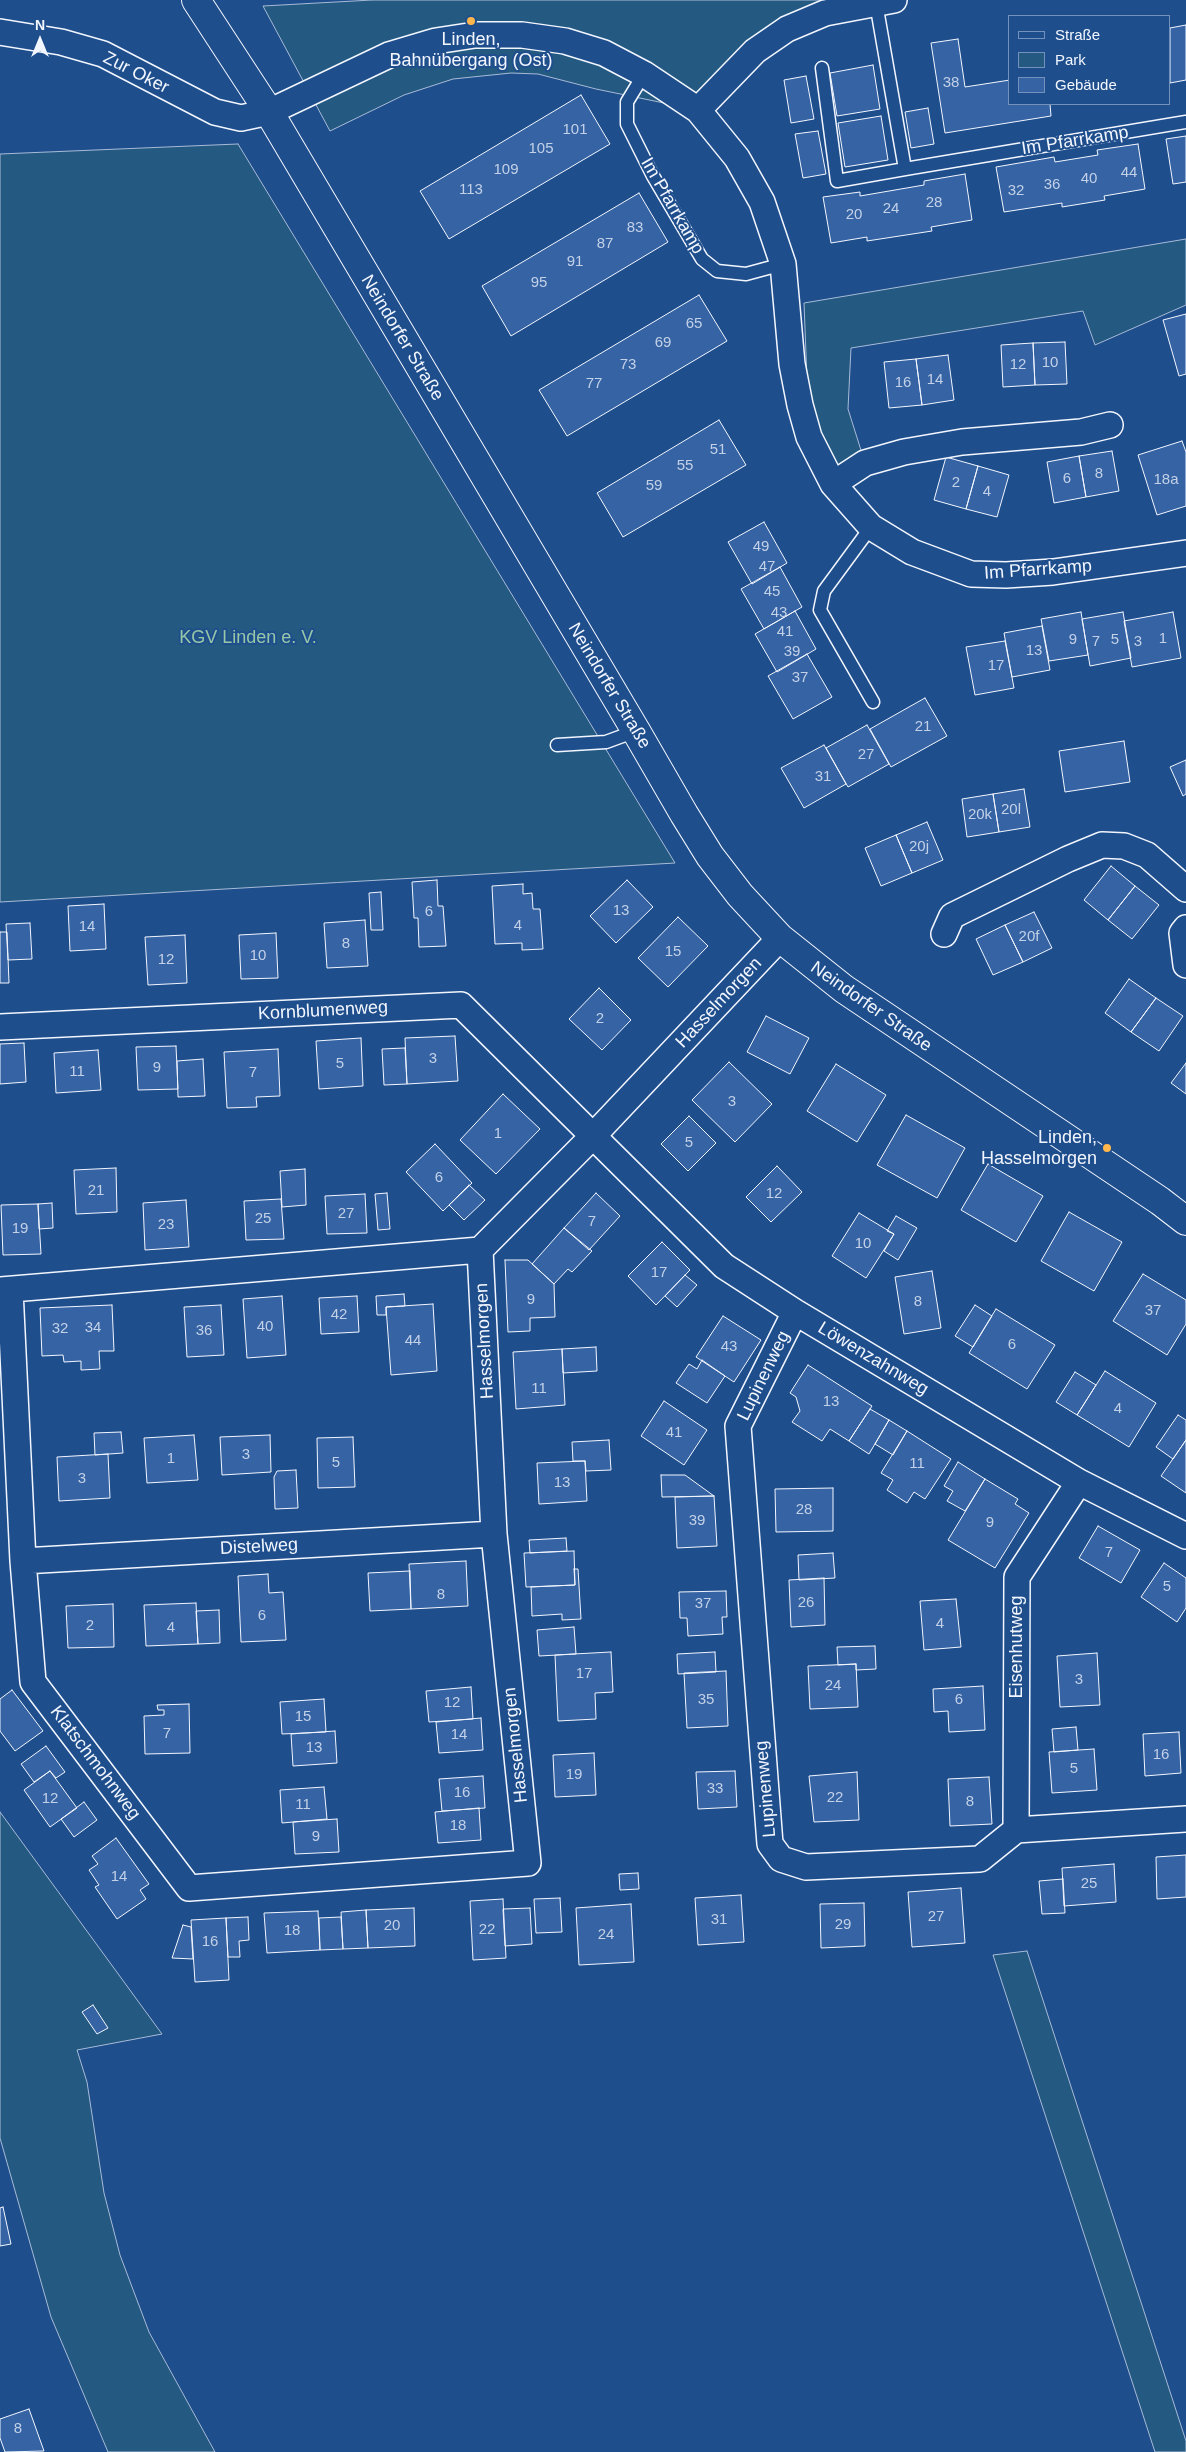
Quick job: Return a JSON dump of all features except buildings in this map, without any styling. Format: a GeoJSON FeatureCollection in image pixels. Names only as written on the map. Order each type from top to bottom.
{"type":"FeatureCollection","features":[{"type":"Feature","properties":{"kind":"street","name":"Neindorfer Straße"},"geometry":{"type":"LineString","coordinates":[[196,0],[269,112],[710,856],[740,895],[780,938],[813,967],[1160,1201],[1186,1221]]}},
{"type":"Feature","properties":{"kind":"street"},"geometry":{"type":"LineString","coordinates":[[698,110],[755,51],[787,29],[825,12],[885,1]]}},
{"type":"Feature","properties":{"kind":"street","name":"Zur Oker"},"geometry":{"type":"LineString","coordinates":[[0,32],[61,42],[103,54],[215,112],[242,118],[269,112]]}},
{"type":"Feature","properties":{"kind":"street","name":"Im Pfarrkamp"},"geometry":{"type":"LineString","coordinates":[[269,112],[389,55],[436,41],[474,35],[522,35],[566,41],[604,54],[644,74],[698,110],[737,158],[762,202],[783,264],[792,364],[800,406],[809,437],[833,484],[871,527],[912,552],[971,574],[1006,575],[1053,572],[1186,553]]}},
{"type":"Feature","properties":{"kind":"street"},"geometry":{"type":"LineString","coordinates":[[833,484],[865,463],[904,452],[962,442],[1081,432],[1110,424]]}},
{"type":"Feature","properties":{"kind":"street"},"geometry":{"type":"LineString","coordinates":[[944,934],[952,916],[1068,859],[1102,845],[1124,846],[1147,855],[1186,889]]}},
{"type":"Feature","properties":{"kind":"street"},"geometry":{"type":"LineString","coordinates":[[1186,928],[1182,933],[1186,965]]}},
{"type":"Feature","properties":{"kind":"street","name":"Hasselmorgen"},"geometry":{"type":"LineString","coordinates":[[528,1863],[494,1534],[480,1250],[593,1136],[780,938]]}},
{"type":"Feature","properties":{"kind":"street","name":"Kornblumenweg"},"geometry":{"type":"LineString","coordinates":[[0,1027],[461,1005],[593,1136]]}},
{"type":"Feature","properties":{"kind":"street","name":"Löwenzahnweg"},"geometry":{"type":"LineString","coordinates":[[593,1136],[724,1266],[795,1312],[1079,1482],[1186,1536]]}},
{"type":"Feature","properties":{"kind":"street"},"geometry":{"type":"LineString","coordinates":[[5,1290],[480,1250]]}},
{"type":"Feature","properties":{"kind":"street","name":"Klatschmohnweg"},"geometry":{"type":"LineString","coordinates":[[5,1290],[33,1682],[189,1888],[528,1863]]}},
{"type":"Feature","properties":{"kind":"street","name":"Lupinenweg"},"geometry":{"type":"LineString","coordinates":[[795,1312],[738,1426],[770,1844],[782,1859],[806,1867],[980,1859],[1016,1830]]}},
{"type":"Feature","properties":{"kind":"street","name":"Eisenhutweg"},"geometry":{"type":"LineString","coordinates":[[1016,1830],[1017,1577],[1079,1482]]}},
{"type":"Feature","properties":{"kind":"street","name":"Distelweg"},"geometry":{"type":"LineString","coordinates":[[23,1560],[494,1534]]}},
{"type":"Feature","properties":{"kind":"street"},"geometry":{"type":"LineString","coordinates":[[1016,1830],[1186,1819]]}},
{"type":"Feature","properties":{"kind":"lane"},"geometry":{"type":"LineString","coordinates":[[885,1],[905,169]]}},
{"type":"Feature","properties":{"kind":"lane","name":"Im Pfarrkamp"},"geometry":{"type":"LineString","coordinates":[[822,68],[837,181],[1186,122]]}},
{"type":"Feature","properties":{"kind":"lane","name":"Im Pfarrkamp"},"geometry":{"type":"LineString","coordinates":[[644,74],[627,102],[627,124],[653,176],[702,260],[717,271],[746,274],[783,264]]}},
{"type":"Feature","properties":{"kind":"lane"},"geometry":{"type":"LineString","coordinates":[[871,527],[824,590],[820,610],[873,702]]}},
{"type":"Feature","properties":{"kind":"lane"},"geometry":{"type":"LineString","coordinates":[[557,745],[606,742],[636,731]]}},
{"type":"Feature","properties":{"kind":"green space"},"geometry":{"type":"Polygon","coordinates":[[[372,0],[877,0],[825,13],[698,110],[596,89],[538,74],[511,73],[453,79],[404,95],[330,131],[263,6],[372,0]]]}},
{"type":"Feature","properties":{"kind":"green space","name":"KGV Linden e. V."},"geometry":{"type":"Polygon","coordinates":[[[238,144],[675,863],[0,902],[0,154],[238,144]]]}},
{"type":"Feature","properties":{"kind":"green space"},"geometry":{"type":"Polygon","coordinates":[[[1186,239],[1186,305],[1095,345],[1083,311],[851,348],[848,409],[865,463],[833,484],[807,379],[804,303],[1186,239]]]}},
{"type":"Feature","properties":{"kind":"green space"},"geometry":{"type":"Polygon","coordinates":[[[0,1812],[162,2034],[77,2050],[87,2082],[104,2193],[120,2255],[149,2332],[215,2452],[108,2452],[51,2317],[0,2138],[0,1812]]]}},
{"type":"Feature","properties":{"kind":"green space"},"geometry":{"type":"Polygon","coordinates":[[[1027,1951],[1186,2441],[1186,2452],[1155,2452],[993,1955],[1027,1951]]]}},
{"type":"Feature","properties":{"kind":"place","name":"Linden, Bahnübergang (Ost)"},"geometry":{"type":"Point","coordinates":[471,21]}},
{"type":"Feature","properties":{"kind":"place","name":"Linden, Hasselmorgen"},"geometry":{"type":"Point","coordinates":[1107,1148]}}]}
